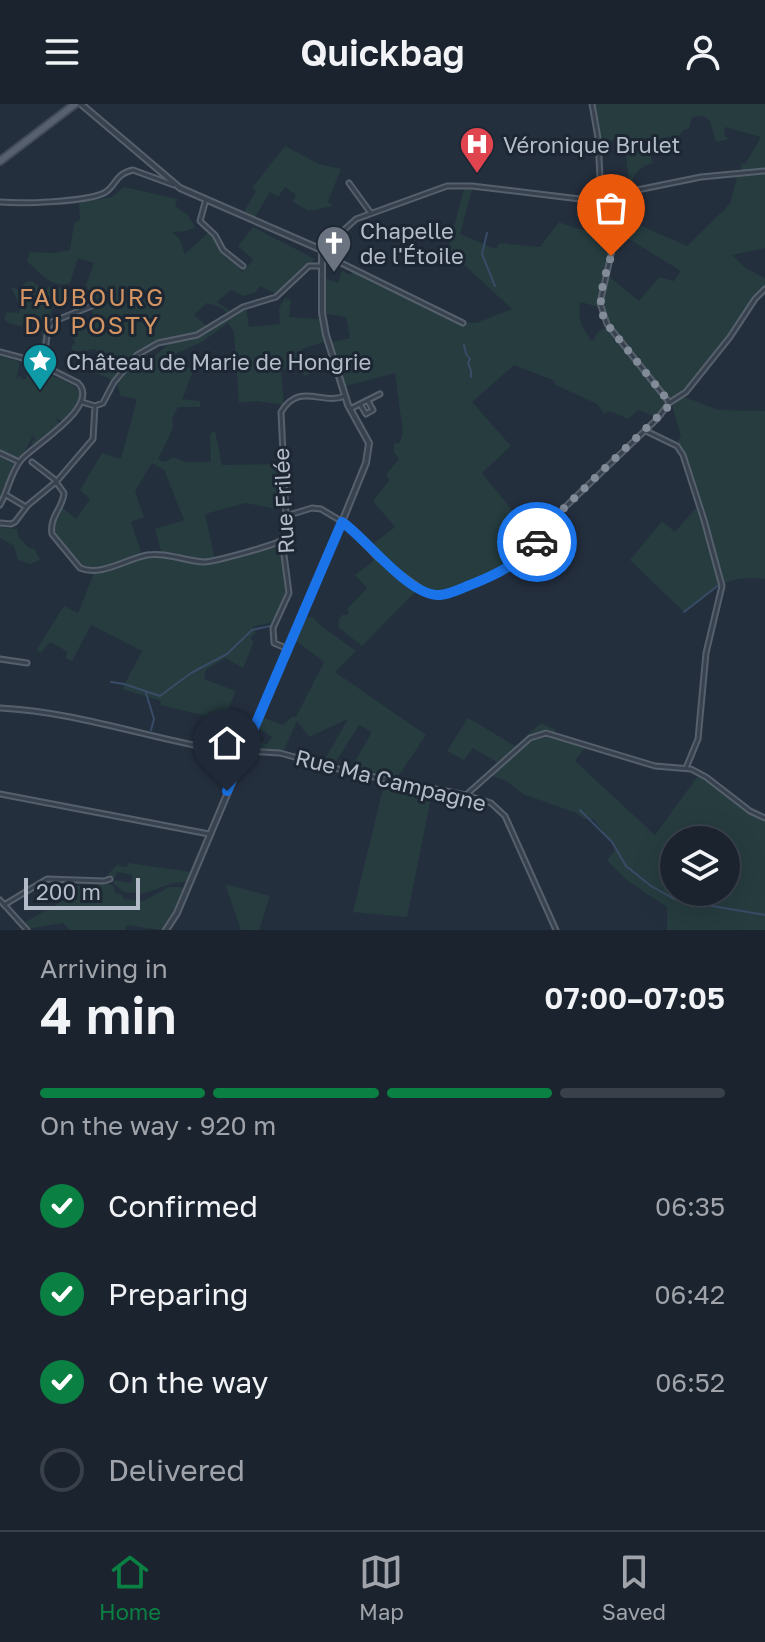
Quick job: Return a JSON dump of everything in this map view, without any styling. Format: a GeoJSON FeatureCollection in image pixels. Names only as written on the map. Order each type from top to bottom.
{"type":"FeatureCollection","features":[{"type":"Feature","properties":{"kind":"main road"},"geometry":{"type":"LineString","coordinates":[[0,161],[78,104]]}},
{"type":"Feature","properties":{"kind":"street"},"geometry":{"type":"LineString","coordinates":[[78,104],[180,188]]}},
{"type":"Feature","properties":{"kind":"street"},"geometry":{"type":"LineString","coordinates":[[592,104],[598,138],[598,199],[615,237],[600,303],[601,312],[669,403]]}},
{"type":"Feature","properties":{"kind":"street"},"geometry":{"type":"LineString","coordinates":[[0,202],[70,200],[101,194],[108,191],[118,177],[133,170],[322,250],[327,256],[463,323]]}},
{"type":"Feature","properties":{"kind":"street"},"geometry":{"type":"LineString","coordinates":[[166,930],[177,913],[366,463],[367,437],[350,409],[323,324],[322,250],[349,223],[370,212],[447,186],[598,199],[701,177],[765,171]]}},
{"type":"Feature","properties":{"kind":"street"},"geometry":{"type":"LineString","coordinates":[[349,183],[370,212]]}},
{"type":"Feature","properties":{"kind":"street"},"geometry":{"type":"LineString","coordinates":[[206,199],[200,221],[215,235],[223,250],[243,266]]}},
{"type":"Feature","properties":{"kind":"street"},"geometry":{"type":"LineString","coordinates":[[82,402],[95,406],[103,403],[128,363],[146,349],[165,341],[197,335],[243,307],[279,295],[309,266],[323,266]]}},
{"type":"Feature","properties":{"kind":"street"},"geometry":{"type":"LineString","coordinates":[[286,516],[317,508],[342,522],[378,558],[426,592],[438,595],[481,581],[524,557],[561,511],[667,409],[669,403],[686,392],[765,289]]}},
{"type":"Feature","properties":{"kind":"street"},"geometry":{"type":"LineString","coordinates":[[43,366],[48,328],[52,322],[94,305]]}},
{"type":"Feature","properties":{"kind":"street"},"geometry":{"type":"LineString","coordinates":[[0,352],[27,358],[80,385],[84,393],[82,402],[64,424],[33,447],[21,461],[0,505]]}},
{"type":"Feature","properties":{"kind":"street","name":"Rue Frilée"},"geometry":{"type":"LineString","coordinates":[[288,649],[274,643],[273,636],[273,628],[289,593],[282,540],[286,516],[279,421],[282,409],[294,399],[307,394],[333,400],[345,396]]}},
{"type":"Feature","properties":{"kind":"street"},"geometry":{"type":"LineString","coordinates":[[350,409],[380,394]]}},
{"type":"Feature","properties":{"kind":"street"},"geometry":{"type":"LineString","coordinates":[[360,404],[366,414],[373,410],[368,401]]}},
{"type":"Feature","properties":{"kind":"street"},"geometry":{"type":"LineString","coordinates":[[0,523],[13,524],[26,507],[57,481],[93,439],[95,406]]}},
{"type":"Feature","properties":{"kind":"street"},"geometry":{"type":"LineString","coordinates":[[645,430],[677,446],[683,455],[721,583],[706,653],[698,739],[686,768]]}},
{"type":"Feature","properties":{"kind":"street"},"geometry":{"type":"LineString","coordinates":[[0,453],[21,461]]}},
{"type":"Feature","properties":{"kind":"street"},"geometry":{"type":"LineString","coordinates":[[32,462],[57,481],[65,496],[52,518],[52,534],[86,571],[101,570],[155,555],[210,561],[282,540]]}},
{"type":"Feature","properties":{"kind":"street"},"geometry":{"type":"LineString","coordinates":[[6,495],[26,507]]}},
{"type":"Feature","properties":{"kind":"street"},"geometry":{"type":"LineString","coordinates":[[0,659],[27,663]]}},
{"type":"Feature","properties":{"kind":"street","name":"Rue Ma Campagne"},"geometry":{"type":"LineString","coordinates":[[0,708],[57,713],[167,741],[243,753],[280,753],[349,772],[466,795],[491,803],[503,813],[556,930]]}},
{"type":"Feature","properties":{"kind":"street"},"geometry":{"type":"LineString","coordinates":[[466,795],[525,741],[541,733],[655,766],[686,768],[706,777],[750,811],[765,818]]}},
{"type":"Feature","properties":{"kind":"street"},"geometry":{"type":"LineString","coordinates":[[0,794],[209,834]]}},
{"type":"Feature","properties":{"kind":"street"},"geometry":{"type":"LineString","coordinates":[[4,905],[47,879],[110,879]]}},
{"type":"Feature","properties":{"kind":"street"},"geometry":{"type":"LineString","coordinates":[[0,900],[27,930]]}},
{"type":"Feature","properties":{"kind":"green space"},"geometry":{"type":"Polygon","coordinates":[[[592,104],[765,104],[765,248],[732,255],[745,268],[765,278],[765,289],[682,396],[718,410],[765,411],[765,579],[739,579],[720,585],[684,612],[630,560],[662,521],[675,532],[700,507],[680,450],[678,441],[681,436],[672,405],[669,404],[658,418],[638,410],[628,419],[610,411],[604,414],[597,404],[556,385],[553,380],[514,365],[472,402],[511,446],[482,473],[537,541],[524,557],[481,581],[433,595],[419,588],[362,646],[339,628],[338,621],[342,615],[347,615],[347,609],[367,588],[355,575],[377,558],[369,547],[395,527],[373,501],[389,481],[386,474],[399,459],[394,452],[394,444],[400,443],[403,432],[395,373],[342,387],[328,343],[350,338],[346,317],[322,313],[324,278],[338,283],[342,271],[351,275],[352,269],[463,322],[476,323],[512,309],[460,261],[461,253],[448,251],[464,188],[472,189],[460,234],[496,249],[499,243],[540,247],[559,222],[584,230],[603,229],[610,226],[605,210],[687,246],[730,204],[738,173],[742,172],[741,163],[745,164],[761,137],[725,127],[724,135],[729,139],[716,142],[710,121],[704,116],[692,117],[689,129],[683,130],[680,135],[648,141],[653,163],[636,173],[630,192],[624,138],[599,143],[592,104]],[[615,239],[606,274],[639,301],[659,277],[674,281],[681,271],[629,239],[615,239]],[[580,302],[581,323],[592,341],[600,330],[609,326],[599,307],[580,302]]]}},
{"type":"Feature","properties":{"kind":"green space"},"geometry":{"type":"Polygon","coordinates":[[[285,146],[319,164],[341,169],[328,201],[333,206],[309,211],[293,202],[296,195],[285,187],[278,197],[270,192],[254,219],[243,214],[256,191],[252,188],[285,146]]]}},
{"type":"Feature","properties":{"kind":"green space"},"geometry":{"type":"Polygon","coordinates":[[[124,187],[177,199],[175,206],[188,215],[195,227],[172,232],[179,238],[185,254],[210,231],[227,259],[230,257],[243,272],[253,260],[238,246],[253,227],[315,259],[276,294],[260,286],[256,292],[243,296],[231,290],[217,302],[231,312],[228,314],[222,308],[207,303],[194,315],[208,327],[145,349],[134,356],[113,380],[93,372],[98,353],[96,349],[74,352],[71,347],[75,343],[72,333],[96,324],[91,308],[109,296],[107,293],[94,301],[86,285],[94,263],[78,258],[70,283],[57,284],[46,279],[27,261],[30,252],[70,250],[74,223],[80,220],[79,203],[112,197],[124,187]]]}},
{"type":"Feature","properties":{"kind":"green space"},"geometry":{"type":"Polygon","coordinates":[[[32,281],[45,291],[50,286],[66,289],[69,296],[52,309],[44,354],[40,355],[42,335],[39,324],[25,320],[20,326],[4,319],[7,312],[19,313],[20,309],[11,287],[20,290],[26,282],[32,281]]]}},
{"type":"Feature","properties":{"kind":"green space"},"geometry":{"type":"Polygon","coordinates":[[[285,298],[291,300],[289,317],[319,319],[324,342],[302,349],[306,362],[329,356],[332,366],[304,376],[300,364],[281,371],[284,405],[257,401],[239,403],[234,332],[228,323],[202,342],[169,357],[169,361],[194,369],[182,399],[200,401],[200,407],[178,407],[172,418],[173,428],[158,459],[165,462],[173,457],[186,462],[211,462],[210,434],[215,431],[222,465],[280,464],[283,505],[273,505],[273,508],[245,503],[205,514],[215,559],[201,561],[162,554],[155,529],[184,520],[164,470],[152,463],[135,491],[144,517],[131,522],[142,555],[96,570],[82,568],[54,533],[53,519],[62,507],[76,519],[90,499],[80,490],[102,453],[121,459],[137,399],[121,396],[116,382],[134,359],[144,353],[151,359],[172,341],[195,337],[246,307],[249,327],[280,324],[279,308],[285,298]]]}},
{"type":"Feature","properties":{"kind":"green space"},"geometry":{"type":"Polygon","coordinates":[[[0,356],[20,362],[16,380],[19,376],[26,379],[29,364],[46,371],[44,374],[70,384],[81,395],[63,421],[55,418],[60,424],[33,445],[34,437],[28,434],[32,437],[21,459],[10,456],[8,461],[14,468],[0,502],[0,456],[7,460],[9,456],[0,451],[0,356]]]}},
{"type":"Feature","properties":{"kind":"green space"},"geometry":{"type":"Polygon","coordinates":[[[0,527],[17,529],[19,538],[29,548],[35,549],[40,560],[30,564],[18,560],[14,546],[0,538],[0,527]]]}},
{"type":"Feature","properties":{"kind":"green space"},"geometry":{"type":"Polygon","coordinates":[[[278,545],[283,548],[286,587],[274,622],[252,627],[256,633],[250,638],[254,642],[243,668],[225,658],[206,670],[204,679],[236,691],[224,720],[160,705],[161,701],[122,689],[142,651],[91,625],[72,661],[65,658],[68,652],[50,642],[40,653],[37,649],[64,606],[78,613],[94,573],[150,556],[208,563],[278,545]]]}},
{"type":"Feature","properties":{"kind":"green space"},"geometry":{"type":"Polygon","coordinates":[[[303,613],[309,618],[312,616],[356,651],[335,672],[426,735],[395,781],[433,788],[407,917],[353,912],[385,780],[349,772],[372,732],[359,725],[332,768],[321,766],[348,719],[309,737],[297,721],[284,750],[289,756],[244,751],[250,739],[267,744],[272,737],[255,726],[259,716],[283,725],[296,717],[324,662],[292,638],[303,613]]]}},
{"type":"Feature","properties":{"kind":"green space"},"geometry":{"type":"Polygon","coordinates":[[[468,718],[515,746],[541,723],[556,730],[554,734],[587,745],[575,761],[655,835],[660,828],[660,902],[628,881],[607,860],[615,850],[593,819],[585,819],[523,794],[506,781],[489,775],[500,764],[473,748],[464,760],[447,751],[468,718]]]}},
{"type":"Feature","properties":{"kind":"green space"},"geometry":{"type":"Polygon","coordinates":[[[700,773],[750,811],[765,818],[765,930],[667,930],[667,907],[740,906],[740,826],[662,826],[700,773]]]}},
{"type":"Feature","properties":{"kind":"green space"},"geometry":{"type":"Polygon","coordinates":[[[119,863],[119,866],[127,867],[128,863],[192,872],[188,882],[173,883],[142,894],[124,892],[113,883],[112,875],[107,875],[119,863]],[[117,872],[114,880],[131,883],[133,875],[117,872]]]}},
{"type":"Feature","properties":{"kind":"green space"},"geometry":{"type":"Polygon","coordinates":[[[53,880],[62,881],[65,885],[96,887],[99,883],[110,884],[114,892],[124,899],[143,901],[169,887],[181,887],[185,891],[162,930],[127,925],[125,930],[70,930],[63,923],[27,929],[22,924],[64,900],[53,880]]]}},
{"type":"Feature","properties":{"kind":"green space"},"geometry":{"type":"Polygon","coordinates":[[[225,884],[270,896],[259,930],[241,930],[225,884]]]}},
{"type":"Feature","properties":{"kind":"waterway"},"geometry":{"type":"LineString","coordinates":[[487,233],[482,254],[495,286]]}},
{"type":"Feature","properties":{"kind":"waterway"},"geometry":{"type":"LineString","coordinates":[[464,345],[470,359],[471,377]]}},
{"type":"Feature","properties":{"kind":"waterway"},"geometry":{"type":"LineString","coordinates":[[684,612],[720,584]]}},
{"type":"Feature","properties":{"kind":"waterway"},"geometry":{"type":"LineString","coordinates":[[111,682],[160,696],[191,673],[227,654],[252,630],[270,626]]}},
{"type":"Feature","properties":{"kind":"waterway"},"geometry":{"type":"LineString","coordinates":[[146,693],[154,719],[151,730]]}},
{"type":"Feature","properties":{"kind":"waterway"},"geometry":{"type":"LineString","coordinates":[[580,810],[612,842],[626,866],[651,886],[676,900],[765,915]]}},
{"type":"Feature","properties":{"kind":"way so far"},"geometry":{"type":"LineString","coordinates":[[537,542],[561,511],[669,406],[601,312],[600,303],[611,256]]}},
{"type":"Feature","properties":{"kind":"place","name":"Véronique Brulet"},"geometry":{"type":"Point","coordinates":[477,175]}},
{"type":"Feature","properties":{"kind":"place","name":"Chapelle de l'Étoile"},"geometry":{"type":"Point","coordinates":[334,274]}},
{"type":"Feature","properties":{"kind":"place","name":"Château de Marie de Hongrie"},"geometry":{"type":"Point","coordinates":[40,392]}},
{"type":"Feature","properties":{"kind":"district","name":"FAUBOURG DU POSTY"},"geometry":{"type":"Point","coordinates":[92,310]}},
{"type":"Feature","properties":{"kind":"route"},"geometry":{"type":"LineString","coordinates":[[227,791],[342,522],[378,558],[433,595],[481,581],[514,564],[537,542]]}}]}
